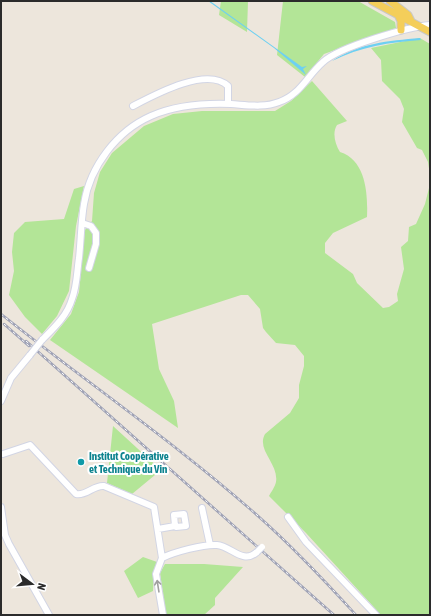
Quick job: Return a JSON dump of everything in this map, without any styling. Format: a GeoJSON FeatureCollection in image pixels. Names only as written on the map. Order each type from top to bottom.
{"type":"FeatureCollection","features":[{"type":"Feature","properties":{"kind":"main road"},"geometry":{"type":"LineString","coordinates":[[372,1],[411,21],[426,25],[430,32]]}},
{"type":"Feature","properties":{"kind":"main road"},"geometry":{"type":"LineString","coordinates":[[390,1],[408,15],[411,21]]}},
{"type":"Feature","properties":{"kind":"main road"},"geometry":{"type":"LineString","coordinates":[[398,15],[401,21],[401,30]]}},
{"type":"Feature","properties":{"kind":"street"},"geometry":{"type":"LineString","coordinates":[[1,401],[11,378],[64,315],[72,299],[86,196],[97,168],[114,143],[131,128],[152,116],[167,110],[199,105],[266,105],[280,102],[297,92],[323,62],[331,56],[401,30],[426,25]]}},
{"type":"Feature","properties":{"kind":"street"},"geometry":{"type":"LineString","coordinates":[[133,106],[193,81],[208,79],[224,82],[228,86],[228,104]]}},
{"type":"Feature","properties":{"kind":"street"},"geometry":{"type":"LineString","coordinates":[[82,223],[91,226],[96,233],[96,244],[89,268]]}},
{"type":"Feature","properties":{"kind":"street"},"geometry":{"type":"LineString","coordinates":[[2,456],[30,445],[76,494],[84,494],[98,486],[104,486],[152,505],[155,510],[162,558],[156,574],[163,615]]}},
{"type":"Feature","properties":{"kind":"street"},"geometry":{"type":"LineString","coordinates":[[1,507],[8,544],[49,615]]}},
{"type":"Feature","properties":{"kind":"street"},"geometry":{"type":"LineString","coordinates":[[202,508],[210,545]]}},
{"type":"Feature","properties":{"kind":"street"},"geometry":{"type":"LineString","coordinates":[[288,517],[306,542],[376,615]]}},
{"type":"Feature","properties":{"kind":"street"},"geometry":{"type":"LineString","coordinates":[[158,529],[175,526]]}},
{"type":"Feature","properties":{"kind":"street"},"geometry":{"type":"LineString","coordinates":[[162,558],[210,545],[223,546],[241,556],[251,556],[262,547]]}},
{"type":"Feature","properties":{"kind":"green space"},"geometry":{"type":"Polygon","coordinates":[[[221,1],[248,1],[247,32],[219,15],[221,1]]]}},
{"type":"Feature","properties":{"kind":"green space"},"geometry":{"type":"Polygon","coordinates":[[[283,1],[358,1],[395,22],[396,28],[324,54],[305,77],[277,55],[283,1]]]}},
{"type":"Feature","properties":{"kind":"green space"},"geometry":{"type":"Polygon","coordinates":[[[420,38],[430,44],[430,175],[428,162],[422,150],[417,148],[402,122],[404,109],[400,99],[382,81],[381,60],[371,48],[420,38]]]}},
{"type":"Feature","properties":{"kind":"green space"},"geometry":{"type":"Polygon","coordinates":[[[312,81],[347,121],[337,125],[334,135],[340,152],[349,156],[360,170],[364,179],[367,198],[367,217],[333,233],[325,243],[325,253],[353,274],[357,283],[383,308],[389,307],[398,301],[397,294],[404,269],[401,247],[408,241],[409,227],[416,224],[425,204],[430,184],[430,615],[381,615],[306,533],[269,496],[276,482],[276,475],[263,446],[263,440],[265,434],[290,413],[299,398],[299,385],[304,366],[304,356],[295,345],[276,343],[263,328],[260,309],[248,295],[241,295],[152,324],[159,369],[174,401],[178,428],[50,340],[71,314],[79,292],[85,230],[92,221],[94,193],[100,172],[112,153],[144,126],[173,114],[202,111],[275,111],[291,101],[312,81]]]}},
{"type":"Feature","properties":{"kind":"green space"},"geometry":{"type":"Polygon","coordinates":[[[84,186],[76,226],[69,291],[57,316],[42,334],[25,317],[9,295],[14,271],[12,252],[14,233],[25,222],[64,219],[74,189],[84,186]]]}},
{"type":"Feature","properties":{"kind":"green space"},"geometry":{"type":"Polygon","coordinates":[[[113,426],[161,470],[132,494],[107,483],[113,426]]]}},
{"type":"Feature","properties":{"kind":"green space"},"geometry":{"type":"Polygon","coordinates":[[[143,557],[157,562],[154,572],[153,591],[138,598],[124,571],[143,557]]]}},
{"type":"Feature","properties":{"kind":"green space"},"geometry":{"type":"Polygon","coordinates":[[[165,564],[204,564],[243,567],[215,598],[215,605],[204,615],[166,615],[160,573],[165,564]]]}},
{"type":"Feature","properties":{"kind":"water"},"geometry":{"type":"Polygon","coordinates":[[[208,1],[302,67],[307,66],[303,69],[306,75],[274,48],[208,1]]]}},
{"type":"Feature","properties":{"kind":"water"},"geometry":{"type":"Polygon","coordinates":[[[420,38],[421,40],[398,42],[364,49],[332,61],[353,50],[374,44],[420,38]]]}},
{"type":"Feature","properties":{"kind":"railway"},"geometry":{"type":"LineString","coordinates":[[1,314],[164,438],[227,489],[284,540],[356,615]]}},
{"type":"Feature","properties":{"kind":"railway"},"geometry":{"type":"LineString","coordinates":[[4,324],[29,346]]}},
{"type":"Feature","properties":{"kind":"railway"},"geometry":{"type":"LineString","coordinates":[[26,341],[334,615]]}},
{"type":"Feature","properties":{"kind":"place","name":"Institut Coopérative et Technique du Vin"},"geometry":{"type":"Point","coordinates":[81,462]}}]}
